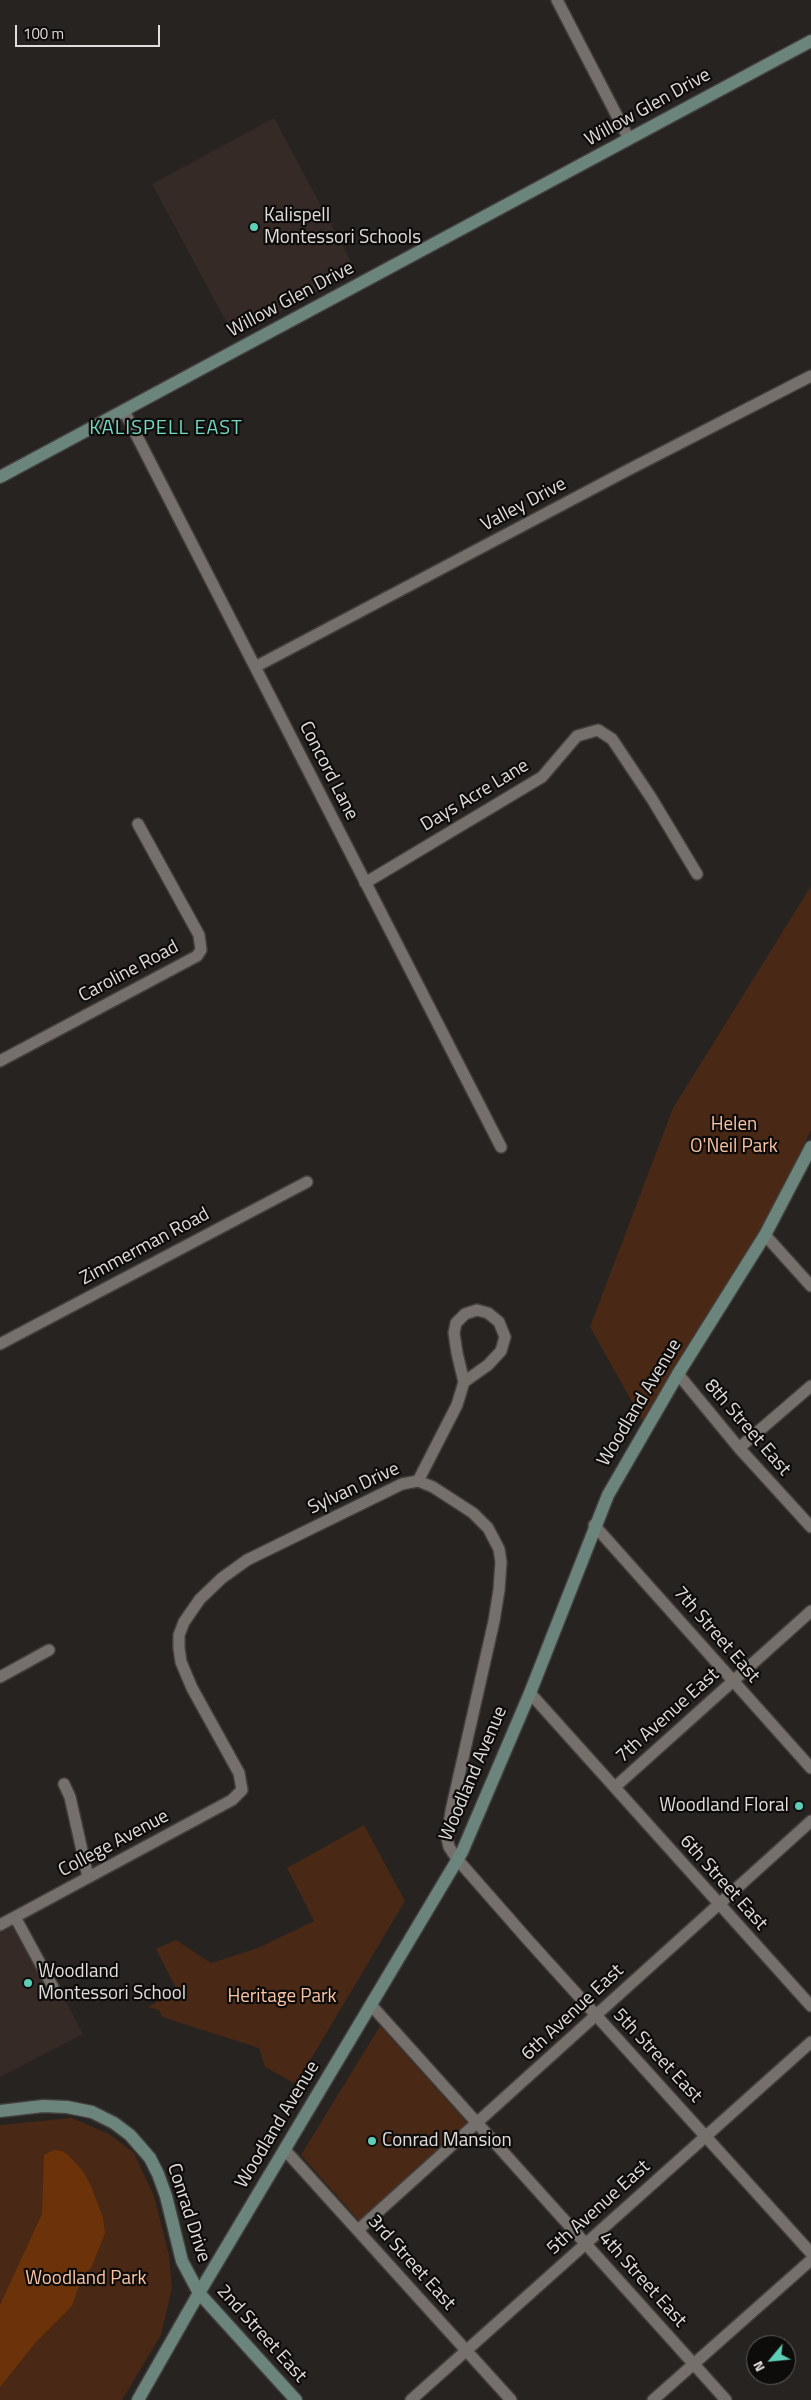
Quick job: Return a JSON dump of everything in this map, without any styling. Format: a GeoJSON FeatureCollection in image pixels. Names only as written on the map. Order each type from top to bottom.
{"type":"FeatureCollection","features":[{"type":"Feature","properties":{"kind":"street"},"geometry":{"type":"LineString","coordinates":[[556,0],[629,139]]}},
{"type":"Feature","properties":{"kind":"street","name":"Willow Glen Drive"},"geometry":{"type":"LineString","coordinates":[[0,477],[811,41]]}},
{"type":"Feature","properties":{"kind":"street","name":"Valley Drive"},"geometry":{"type":"LineString","coordinates":[[255,668],[628,470],[811,376]]}},
{"type":"Feature","properties":{"kind":"street","name":"Concord Lane"},"geometry":{"type":"LineString","coordinates":[[124,411],[501,1147]]}},
{"type":"Feature","properties":{"kind":"street","name":"Days Acre Lane"},"geometry":{"type":"LineString","coordinates":[[365,883],[542,777],[577,736],[598,730],[612,739],[652,799],[697,874]]}},
{"type":"Feature","properties":{"kind":"street","name":"Caroline Road"},"geometry":{"type":"LineString","coordinates":[[0,1061],[197,956],[201,950],[199,935],[138,824]]}},
{"type":"Feature","properties":{"kind":"street","name":"Woodland Avenue"},"geometry":{"type":"LineString","coordinates":[[138,2400],[470,1837],[530,1692],[594,1525],[616,1478],[678,1374],[765,1235],[811,1147]]}},
{"type":"Feature","properties":{"kind":"street","name":"Zimmerman Road"},"geometry":{"type":"LineString","coordinates":[[0,1344],[307,1182]]}},
{"type":"Feature","properties":{"kind":"street"},"geometry":{"type":"LineString","coordinates":[[765,1235],[811,1286]]}},
{"type":"Feature","properties":{"kind":"street"},"geometry":{"type":"LineString","coordinates":[[418,1481],[457,1405],[464,1382],[456,1353],[454,1333],[456,1323],[465,1314],[477,1310],[488,1313],[499,1322],[505,1337],[501,1351],[488,1365],[464,1382]]}},
{"type":"Feature","properties":{"kind":"street","name":"8th Street East"},"geometry":{"type":"LineString","coordinates":[[678,1374],[739,1448],[811,1527]]}},
{"type":"Feature","properties":{"kind":"street"},"geometry":{"type":"LineString","coordinates":[[739,1448],[811,1386]]}},
{"type":"Feature","properties":{"kind":"street","name":"Sylvan Drive"},"geometry":{"type":"LineString","coordinates":[[242,1790],[239,1773],[192,1688],[181,1662],[179,1635],[184,1622],[206,1594],[222,1578],[247,1560],[402,1484],[418,1481],[449,1496],[482,1521],[494,1538],[501,1562],[500,1590],[494,1621],[447,1838],[449,1847],[457,1859]]}},
{"type":"Feature","properties":{"kind":"street","name":"7th Street East"},"geometry":{"type":"LineString","coordinates":[[594,1525],[811,1768]]}},
{"type":"Feature","properties":{"kind":"street","name":"7th Avenue East"},"geometry":{"type":"LineString","coordinates":[[615,1788],[811,1611]]}},
{"type":"Feature","properties":{"kind":"street"},"geometry":{"type":"LineString","coordinates":[[0,1677],[49,1650]]}},
{"type":"Feature","properties":{"kind":"street","name":"6th Street East"},"geometry":{"type":"LineString","coordinates":[[530,1692],[811,2006]]}},
{"type":"Feature","properties":{"kind":"street"},"geometry":{"type":"LineString","coordinates":[[64,1784],[70,1796],[88,1877]]}},
{"type":"Feature","properties":{"kind":"street","name":"College Avenue"},"geometry":{"type":"LineString","coordinates":[[0,1925],[232,1800],[242,1790]]}},
{"type":"Feature","properties":{"kind":"street","name":"6th Avenue East"},"geometry":{"type":"LineString","coordinates":[[358,2230],[811,1821]]}},
{"type":"Feature","properties":{"kind":"street","name":"5th Street East"},"geometry":{"type":"LineString","coordinates":[[457,1859],[596,2016],[811,2253]]}},
{"type":"Feature","properties":{"kind":"street"},"geometry":{"type":"LineString","coordinates":[[15,1917],[53,1987]]}},
{"type":"Feature","properties":{"kind":"street","name":"4th Street East"},"geometry":{"type":"LineString","coordinates":[[371,2005],[726,2400]]}},
{"type":"Feature","properties":{"kind":"street","name":"5th Avenue East"},"geometry":{"type":"LineString","coordinates":[[411,2400],[811,2042]]}},
{"type":"Feature","properties":{"kind":"street","name":"Conrad Drive"},"geometry":{"type":"LineString","coordinates":[[0,2111],[43,2106],[67,2107],[92,2112],[114,2123],[130,2135],[150,2158],[158,2174],[166,2196],[182,2261],[199,2294]]}},
{"type":"Feature","properties":{"kind":"street","name":"3rd Street East"},"geometry":{"type":"LineString","coordinates":[[285,2150],[511,2400]]}},
{"type":"Feature","properties":{"kind":"street"},"geometry":{"type":"LineString","coordinates":[[653,2400],[811,2260]]}},
{"type":"Feature","properties":{"kind":"street","name":"2nd Street East"},"geometry":{"type":"LineString","coordinates":[[199,2294],[296,2400]]}},
{"type":"Feature","properties":{"kind":"shaded area","name":"Kalispell Montessori Schools"},"geometry":{"type":"Polygon","coordinates":[[[274,118],[356,271],[234,336],[152,184],[274,118]]]}},
{"type":"Feature","properties":{"kind":"shaded area","name":"Woodland Montessori School"},"geometry":{"type":"Polygon","coordinates":[[[24,1920],[83,2034],[0,2077],[0,1933],[24,1920]]]}},
{"type":"Feature","properties":{"kind":"shaded area"},"geometry":{"type":"Polygon","coordinates":[[[54,2150],[62,2151],[68,2155],[83,2171],[103,2218],[105,2233],[92,2266],[80,2282],[72,2306],[36,2342],[0,2387],[0,2305],[42,2214],[44,2155],[54,2150]]]}},
{"type":"Feature","properties":{"kind":"green space","name":"Helen O'Neil Park"},"geometry":{"type":"Polygon","coordinates":[[[811,886],[811,1130],[762,1228],[644,1423],[590,1327],[673,1108],[811,886]]]}},
{"type":"Feature","properties":{"kind":"green space","name":"Heritage Park"},"geometry":{"type":"Polygon","coordinates":[[[364,1825],[405,1901],[296,2084],[265,2067],[259,2048],[162,2017],[159,2010],[148,2007],[177,1990],[156,1949],[176,1940],[211,1963],[258,1948],[314,1921],[287,1868],[364,1825]]]}},
{"type":"Feature","properties":{"kind":"green space"},"geometry":{"type":"Polygon","coordinates":[[[380,2026],[468,2124],[361,2223],[301,2155],[380,2026]]]}},
{"type":"Feature","properties":{"kind":"green space","name":"Woodland Park"},"geometry":{"type":"Polygon","coordinates":[[[72,2118],[109,2134],[134,2153],[154,2196],[169,2255],[172,2288],[161,2335],[122,2400],[0,2400],[0,2125],[72,2118]]]}},
{"type":"Feature","properties":{"kind":"place","name":"Kalispell Montessori Schools"},"geometry":{"type":"Point","coordinates":[254,227]}},
{"type":"Feature","properties":{"kind":"place","name":"Woodland Floral"},"geometry":{"type":"Point","coordinates":[799,1806]}},
{"type":"Feature","properties":{"kind":"place","name":"Woodland Montessori School"},"geometry":{"type":"Point","coordinates":[28,1983]}},
{"type":"Feature","properties":{"kind":"place","name":"Conrad Mansion"},"geometry":{"type":"Point","coordinates":[372,2141]}},
{"type":"Feature","properties":{"kind":"district","name":"KALISPELL EAST"},"geometry":{"type":"Point","coordinates":[166,429]}}]}
